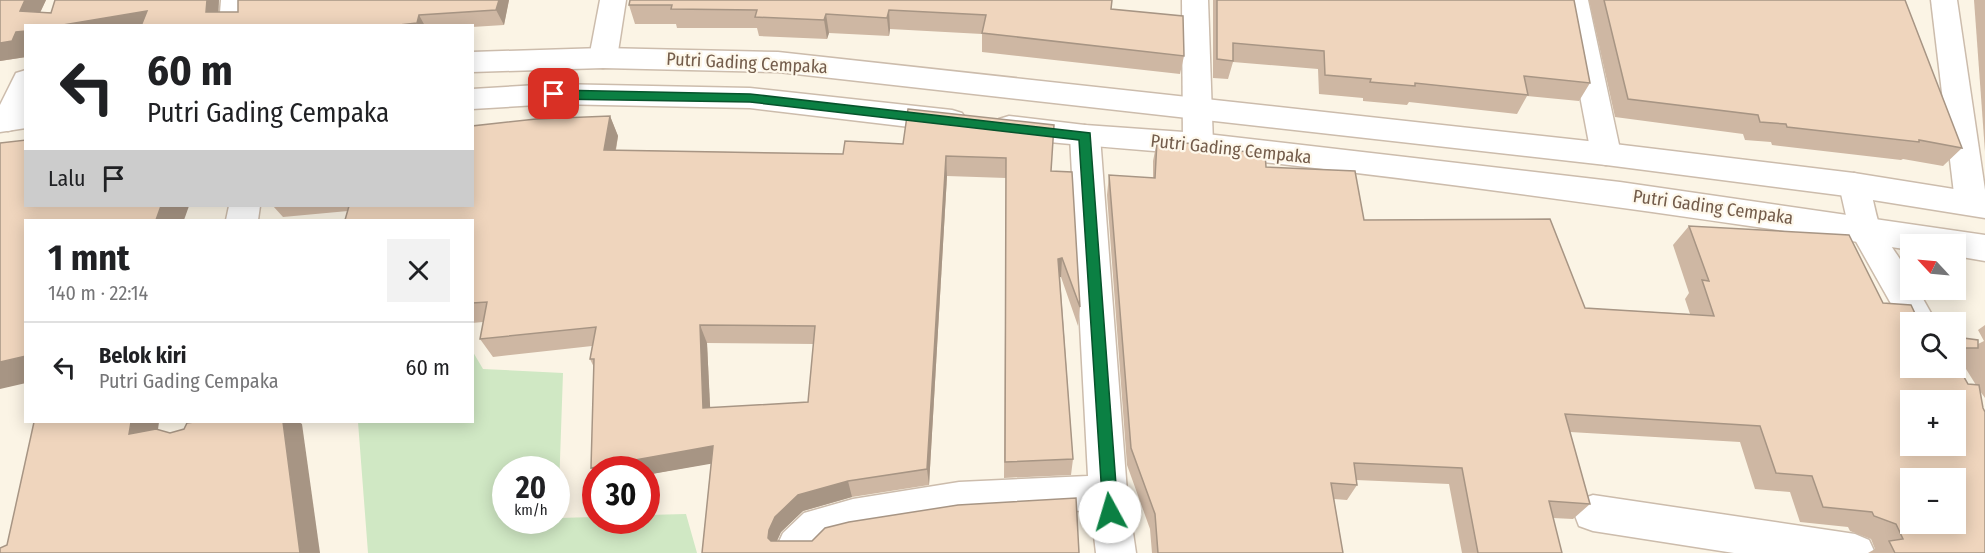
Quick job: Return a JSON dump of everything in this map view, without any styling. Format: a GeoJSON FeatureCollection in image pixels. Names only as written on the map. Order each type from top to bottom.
{"type":"FeatureCollection","features":[{"type":"Feature","properties":{"kind":"street"},"geometry":{"type":"LineString","coordinates":[[233,24],[234,0]]}},
{"type":"Feature","properties":{"kind":"street"},"geometry":{"type":"LineString","coordinates":[[603,58],[612,0]]}},
{"type":"Feature","properties":{"kind":"street"},"geometry":{"type":"LineString","coordinates":[[1195,0],[1198,144]]}},
{"type":"Feature","properties":{"kind":"street"},"geometry":{"type":"LineString","coordinates":[[1575,0],[1606,154]]}},
{"type":"Feature","properties":{"kind":"street"},"geometry":{"type":"LineString","coordinates":[[1944,0],[1978,204]]}},
{"type":"Feature","properties":{"kind":"street","name":"Putri Gading Cempaka"},"geometry":{"type":"LineString","coordinates":[[474,62],[603,58],[778,62],[1606,154],[1854,185],[1978,204]]}},
{"type":"Feature","properties":{"kind":"street"},"geometry":{"type":"LineString","coordinates":[[11,119],[24,85]]}},
{"type":"Feature","properties":{"kind":"street","name":"Putri Gading Cempaka"},"geometry":{"type":"LineString","coordinates":[[474,99],[554,94],[750,98],[1085,136],[1198,144],[1620,194],[1985,248]]}},
{"type":"Feature","properties":{"kind":"street"},"geometry":{"type":"LineString","coordinates":[[1085,136],[1108,492],[1116,553]]}},
{"type":"Feature","properties":{"kind":"street"},"geometry":{"type":"LineString","coordinates":[[1854,185],[1865,229],[1913,312]]}},
{"type":"Feature","properties":{"kind":"street"},"geometry":{"type":"LineString","coordinates":[[797,553],[797,546],[818,526],[853,517],[959,500],[1108,492]]}},
{"type":"Feature","properties":{"kind":"street"},"geometry":{"type":"LineString","coordinates":[[1593,513],[1856,553]]}},
{"type":"Feature","properties":{"kind":"green space"},"geometry":{"type":"Polygon","coordinates":[[[474,354],[483,369],[563,373],[560,456],[492,456],[492,534],[570,534],[570,518],[582,517],[582,534],[660,534],[660,515],[686,514],[697,553],[368,553],[358,423],[474,423],[474,354]]]}},
{"type":"Feature","properties":{"kind":"building"},"geometry":{"type":"Polygon","coordinates":[[[0,0],[25,0],[20,11],[51,13],[55,0],[207,0],[206,12],[238,12],[238,0],[499,0],[496,10],[419,15],[417,23],[408,24],[142,24],[147,11],[69,24],[24,24],[24,31],[16,32],[12,41],[0,43],[0,0]]]}},
{"type":"Feature","properties":{"kind":"building"},"geometry":{"type":"Polygon","coordinates":[[[630,0],[1112,0],[1111,9],[1183,16],[1184,56],[982,33],[986,15],[889,10],[887,18],[826,14],[824,20],[755,17],[757,10],[671,9],[672,5],[629,5],[630,0]]]}},
{"type":"Feature","properties":{"kind":"building"},"geometry":{"type":"Polygon","coordinates":[[[1217,0],[1574,0],[1590,83],[1524,76],[1528,95],[1415,83],[1415,86],[1370,82],[1371,79],[1325,75],[1324,51],[1233,43],[1233,61],[1217,59],[1217,0]]]}},
{"type":"Feature","properties":{"kind":"building"},"geometry":{"type":"Polygon","coordinates":[[[1604,0],[1905,0],[1962,148],[1919,140],[1919,142],[1787,127],[1786,124],[1760,122],[1758,115],[1628,99],[1604,0]]]}},
{"type":"Feature","properties":{"kind":"building"},"geometry":{"type":"Polygon","coordinates":[[[908,109],[1054,125],[1051,171],[1072,172],[1080,307],[1062,258],[1058,259],[1073,459],[1005,462],[1006,158],[946,156],[927,469],[848,481],[798,495],[775,517],[768,538],[771,541],[812,541],[825,528],[849,522],[958,505],[1076,498],[1079,553],[702,553],[713,446],[658,456],[591,456],[594,359],[590,359],[596,327],[480,339],[487,302],[474,303],[474,219],[345,219],[349,207],[474,207],[474,126],[536,119],[610,116],[604,150],[843,154],[845,141],[903,144],[908,109]],[[700,325],[703,408],[808,402],[815,326],[700,325]]]}},
{"type":"Feature","properties":{"kind":"building"},"geometry":{"type":"Polygon","coordinates":[[[24,140],[24,207],[161,207],[156,219],[24,219],[24,356],[0,362],[0,143],[24,140]]]}},
{"type":"Feature","properties":{"kind":"building"},"geometry":{"type":"Polygon","coordinates":[[[1157,141],[1210,145],[1210,149],[1265,153],[1266,167],[1355,171],[1364,220],[1550,219],[1585,308],[1714,316],[1702,280],[1709,281],[1689,226],[1849,235],[1883,303],[1911,305],[1914,312],[1900,312],[1900,378],[1965,378],[1968,384],[1979,385],[1985,412],[1985,553],[1895,553],[1889,541],[1903,539],[1901,534],[1966,534],[1966,468],[1900,468],[1900,533],[1896,524],[1874,516],[1872,512],[1823,507],[1812,476],[1776,473],[1760,426],[1565,414],[1590,504],[1549,501],[1562,553],[1478,553],[1462,468],[1354,463],[1357,485],[1331,483],[1343,553],[1158,553],[1155,514],[1131,448],[1109,175],[1155,178],[1157,141]]]}},
{"type":"Feature","properties":{"kind":"building"},"geometry":{"type":"Polygon","coordinates":[[[1966,338],[1978,340],[1978,348],[1966,348],[1966,338]]]}},
{"type":"Feature","properties":{"kind":"building"},"geometry":{"type":"Polygon","coordinates":[[[34,423],[131,423],[129,434],[156,429],[170,433],[184,429],[187,423],[283,423],[300,553],[0,553],[0,548],[7,545],[34,423]]]}},
{"type":"Feature","properties":{"kind":"route"},"geometry":{"type":"LineString","coordinates":[[554,94],[750,98],[1085,136],[1110,512]]}}]}
